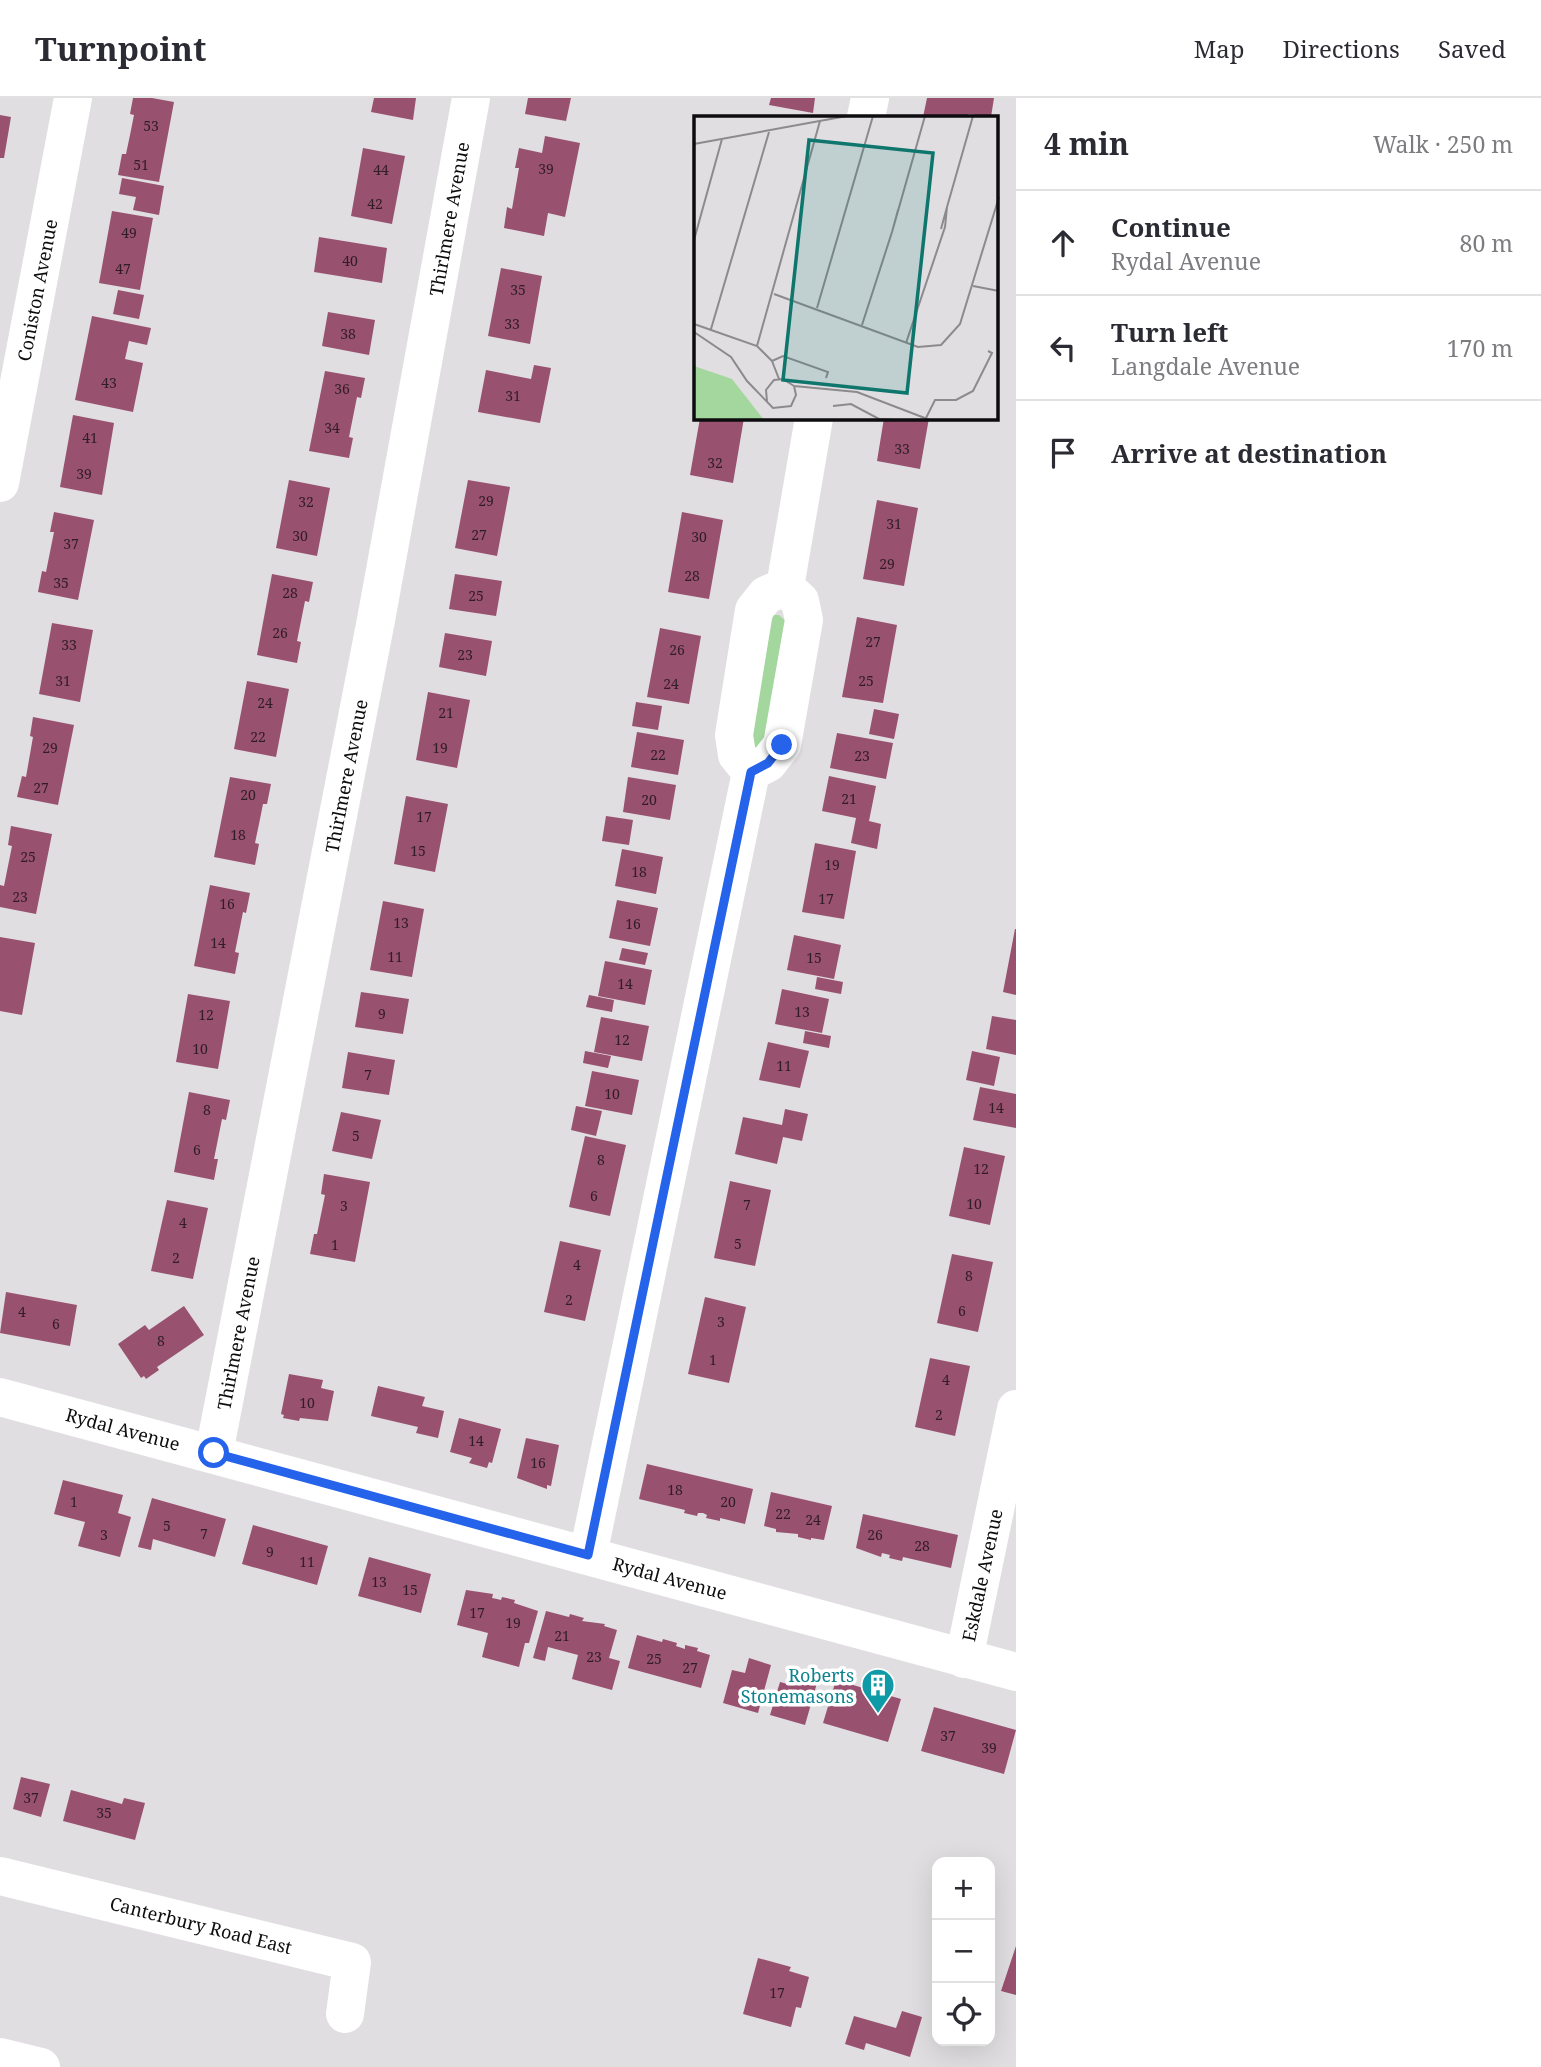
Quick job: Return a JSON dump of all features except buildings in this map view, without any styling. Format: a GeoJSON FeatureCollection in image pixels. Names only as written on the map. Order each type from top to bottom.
{"type":"FeatureCollection","features":[{"type":"Feature","properties":{"kind":"main road","name":"Coniston Avenue"},"geometry":{"type":"LineString","coordinates":[[0,483],[73,98]]}},
{"type":"Feature","properties":{"kind":"main road","name":"Thirlmere Avenue"},"geometry":{"type":"LineString","coordinates":[[214,1453],[376,620],[471,98]]}},
{"type":"Feature","properties":{"kind":"main road"},"geometry":{"type":"LineString","coordinates":[[866,116],[870,98]]}},
{"type":"Feature","properties":{"kind":"main road"},"geometry":{"type":"LineString","coordinates":[[785,587],[814,420]]}},
{"type":"Feature","properties":{"kind":"main road"},"geometry":{"type":"LineString","coordinates":[[751,772],[768,763],[782,745],[804,620],[800,601],[785,587]]}},
{"type":"Feature","properties":{"kind":"main road"},"geometry":{"type":"LineString","coordinates":[[751,772],[737,755],[734,735],[754,610],[766,595],[785,587]]}},
{"type":"Feature","properties":{"kind":"main road"},"geometry":{"type":"LineString","coordinates":[[588,1555],[751,772]]}},
{"type":"Feature","properties":{"kind":"main road","name":"Rydal Avenue"},"geometry":{"type":"LineString","coordinates":[[0,1397],[1016,1672]]}},
{"type":"Feature","properties":{"kind":"main road","name":"Eskdale Avenue"},"geometry":{"type":"LineString","coordinates":[[964,1659],[1016,1409]]}},
{"type":"Feature","properties":{"kind":"main road","name":"Canterbury Road East"},"geometry":{"type":"LineString","coordinates":[[0,1876],[352,1962],[345,2014]]}},
{"type":"Feature","properties":{"kind":"main road"},"geometry":{"type":"LineString","coordinates":[[0,2057],[41,2067]]}},
{"type":"Feature","properties":{"kind":"green space"},"geometry":{"type":"Polygon","coordinates":[[[773,615],[779,615],[787,622],[769,743],[761,750],[749,747],[773,615]]]}},
{"type":"Feature","properties":{"kind":"place","name":"Roberts Stonemasons"},"geometry":{"type":"Point","coordinates":[878,1715]}},
{"type":"Feature","properties":{"kind":"route"},"geometry":{"type":"LineString","coordinates":[[214,1453],[588,1555],[751,772],[768,763],[782,745]]}}]}
